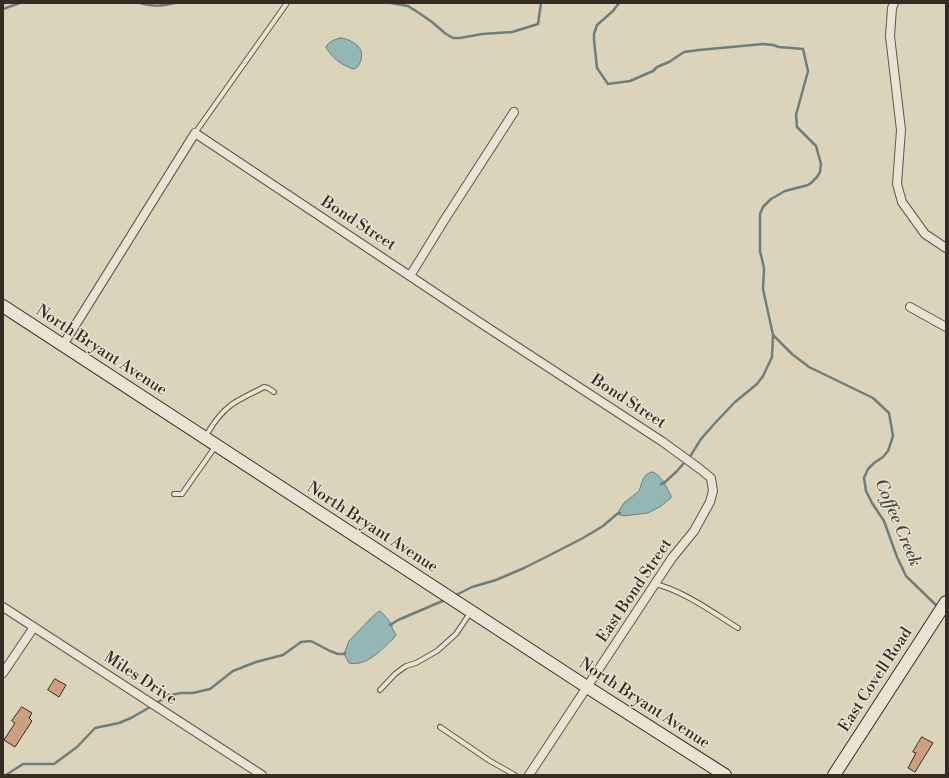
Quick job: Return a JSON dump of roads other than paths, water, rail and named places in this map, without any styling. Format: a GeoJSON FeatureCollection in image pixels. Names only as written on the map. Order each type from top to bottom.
{"type":"FeatureCollection","features":[{"type":"Feature","properties":{"kind":"street"},"geometry":{"type":"LineString","coordinates":[[894,3],[892,8],[890,36],[901,130],[897,184],[902,202],[925,234],[946,248]]}},
{"type":"Feature","properties":{"kind":"street"},"geometry":{"type":"LineString","coordinates":[[410,276],[514,112]]}},
{"type":"Feature","properties":{"kind":"street","name":"Bond Street"},"geometry":{"type":"LineString","coordinates":[[195,133],[476,320],[663,442],[711,478]]}},
{"type":"Feature","properties":{"kind":"street"},"geometry":{"type":"LineString","coordinates":[[63,345],[195,133]]}},
{"type":"Feature","properties":{"kind":"street","name":"North Bryant Avenue"},"geometry":{"type":"LineString","coordinates":[[3,306],[587,687],[725,775]]}},
{"type":"Feature","properties":{"kind":"street"},"geometry":{"type":"LineString","coordinates":[[910,307],[946,326]]}},
{"type":"Feature","properties":{"kind":"street","name":"East Bond Street"},"geometry":{"type":"LineString","coordinates":[[529,775],[654,584],[672,558],[694,531],[710,502],[713,491],[711,478]]}},
{"type":"Feature","properties":{"kind":"street","name":"East Covell Road"},"geometry":{"type":"LineString","coordinates":[[834,775],[946,602]]}},
{"type":"Feature","properties":{"kind":"street","name":"Miles Drive"},"geometry":{"type":"LineString","coordinates":[[3,607],[262,775]]}},
{"type":"Feature","properties":{"kind":"street"},"geometry":{"type":"LineString","coordinates":[[3,673],[34,627]]}},
{"type":"Feature","properties":{"kind":"lane"},"geometry":{"type":"LineString","coordinates":[[195,133],[287,3]]}},
{"type":"Feature","properties":{"kind":"lane"},"geometry":{"type":"LineString","coordinates":[[205,438],[224,410],[232,404],[264,387],[274,392]]}},
{"type":"Feature","properties":{"kind":"lane"},"geometry":{"type":"LineString","coordinates":[[174,494],[182,494],[216,445]]}},
{"type":"Feature","properties":{"kind":"lane"},"geometry":{"type":"LineString","coordinates":[[654,584],[668,588],[694,601],[738,628]]}},
{"type":"Feature","properties":{"kind":"lane"},"geometry":{"type":"LineString","coordinates":[[380,690],[395,674],[406,666],[416,663],[437,651],[456,634],[471,611]]}},
{"type":"Feature","properties":{"kind":"lane"},"geometry":{"type":"LineString","coordinates":[[440,727],[490,761],[515,775]]}},
{"type":"Feature","properties":{"kind":"water"},"geometry":{"type":"Polygon","coordinates":[[[340,38],[352,42],[360,48],[362,53],[359,65],[353,69],[339,62],[326,47],[330,42],[340,38]]]}},
{"type":"Feature","properties":{"kind":"water"},"geometry":{"type":"Polygon","coordinates":[[[653,472],[664,482],[671,498],[661,506],[648,513],[623,516],[617,514],[624,503],[639,491],[643,479],[647,474],[653,472]]]}},
{"type":"Feature","properties":{"kind":"water"},"geometry":{"type":"Polygon","coordinates":[[[380,611],[392,624],[392,628],[396,635],[379,652],[368,660],[356,664],[349,663],[344,654],[349,641],[373,616],[380,611]]]}},
{"type":"Feature","properties":{"kind":"waterway"},"geometry":{"type":"LineString","coordinates":[[3,9],[20,3]]}},
{"type":"Feature","properties":{"kind":"waterway"},"geometry":{"type":"LineString","coordinates":[[140,3],[158,6],[175,3]]}},
{"type":"Feature","properties":{"kind":"waterway"},"geometry":{"type":"LineString","coordinates":[[391,3],[408,6],[453,38],[512,32],[538,24],[541,3]]}},
{"type":"Feature","properties":{"kind":"waterway","name":"Coffee Creek"},"geometry":{"type":"LineString","coordinates":[[619,3],[613,11],[597,25],[594,34],[597,68],[608,84],[630,81],[653,71],[657,67],[669,62],[684,52],[763,44],[803,49],[808,71],[796,115],[797,127],[816,146],[821,164],[820,172],[811,183],[785,191],[771,199],[763,207],[760,214],[760,251],[764,268],[763,289],[773,335],[792,354],[809,367],[873,398],[889,413],[893,436],[888,451],[868,469],[864,478],[866,491],[884,521],[897,557],[906,576],[939,608]]}},
{"type":"Feature","properties":{"kind":"waterway"},"geometry":{"type":"LineString","coordinates":[[661,484],[677,471],[691,455],[701,439],[735,402],[757,384],[763,376],[772,357],[773,335]]}},
{"type":"Feature","properties":{"kind":"waterway"},"geometry":{"type":"LineString","coordinates":[[454,596],[472,587],[496,580],[524,568],[583,538],[603,526],[620,513]]}},
{"type":"Feature","properties":{"kind":"waterway"},"geometry":{"type":"LineString","coordinates":[[390,625],[398,620],[445,600]]}},
{"type":"Feature","properties":{"kind":"waterway"},"geometry":{"type":"LineString","coordinates":[[156,703],[171,695],[193,693],[210,689],[233,671],[256,662],[283,655],[301,642],[311,641],[338,654],[345,653]]}},
{"type":"Feature","properties":{"kind":"waterway"},"geometry":{"type":"LineString","coordinates":[[6,775],[23,764],[54,764],[77,747],[95,728],[119,723],[152,706]]}}]}
